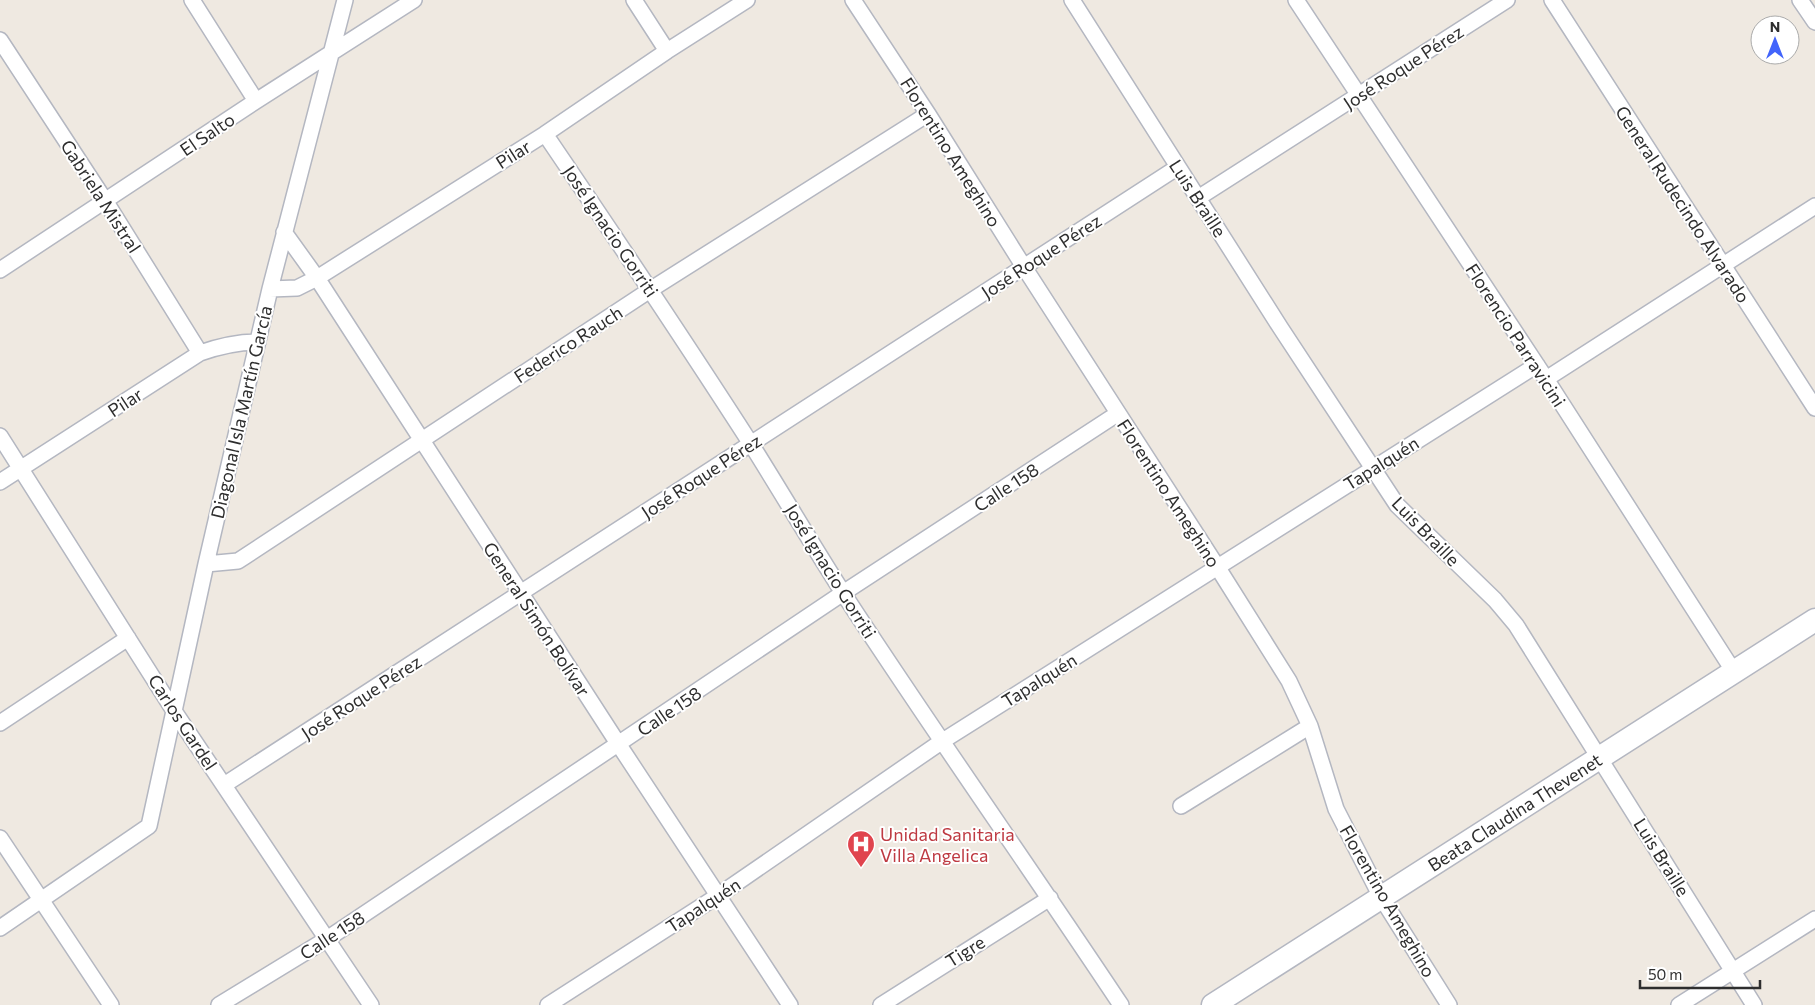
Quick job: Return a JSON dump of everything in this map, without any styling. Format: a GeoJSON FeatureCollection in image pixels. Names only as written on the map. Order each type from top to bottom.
{"type":"FeatureCollection","features":[{"type":"Feature","properties":{"kind":"main road","name":"Beata Claudina Thevenet"},"geometry":{"type":"LineString","coordinates":[[1213,1005],[1815,620]]}},
{"type":"Feature","properties":{"kind":"street"},"geometry":{"type":"LineString","coordinates":[[192,0],[256,101]]}},
{"type":"Feature","properties":{"kind":"street","name":"Diagonal Isla Martín García"},"geometry":{"type":"LineString","coordinates":[[41,900],[150,826],[206,564],[270,289],[345,0]]}},
{"type":"Feature","properties":{"kind":"street","name":"El Salto"},"geometry":{"type":"LineString","coordinates":[[0,270],[106,202],[256,101],[414,0]]}},
{"type":"Feature","properties":{"kind":"street"},"geometry":{"type":"LineString","coordinates":[[634,0],[667,51]]}},
{"type":"Feature","properties":{"kind":"street","name":"Pilar"},"geometry":{"type":"LineString","coordinates":[[270,289],[297,288],[317,278],[545,134],[667,51],[747,0]]}},
{"type":"Feature","properties":{"kind":"street","name":"Luis Braille"},"geometry":{"type":"LineString","coordinates":[[1072,0],[1178,168],[1397,505],[1494,600],[1516,625],[1754,1005]]}},
{"type":"Feature","properties":{"kind":"street","name":"Florencio Parravicini"},"geometry":{"type":"LineString","coordinates":[[1296,0],[1537,365],[1734,672]]}},
{"type":"Feature","properties":{"kind":"street","name":"José Roque Pérez"},"geometry":{"type":"LineString","coordinates":[[1198,198],[1507,0]]}},
{"type":"Feature","properties":{"kind":"street","name":"General Rudecindo Alvarado"},"geometry":{"type":"LineString","coordinates":[[1552,0],[1815,408]]}},
{"type":"Feature","properties":{"kind":"street"},"geometry":{"type":"LineString","coordinates":[[1800,0],[1815,22]]}},
{"type":"Feature","properties":{"kind":"street","name":"Florentino Ameghino"},"geometry":{"type":"LineString","coordinates":[[861,3],[1024,267],[1289,681],[1310,726],[1336,809],[1381,896],[1449,1005]]}},
{"type":"Feature","properties":{"kind":"street","name":"Gabriela Mistral"},"geometry":{"type":"LineString","coordinates":[[0,40],[106,202],[200,354]]}},
{"type":"Feature","properties":{"kind":"street","name":"Federico Rauch"},"geometry":{"type":"LineString","coordinates":[[206,564],[238,561],[650,290],[928,114]]}},
{"type":"Feature","properties":{"kind":"street","name":"José Ignacio Gorriti"},"geometry":{"type":"LineString","coordinates":[[545,134],[751,444],[843,593],[1121,1005]]}},
{"type":"Feature","properties":{"kind":"street","name":"José Roque Pérez"},"geometry":{"type":"LineString","coordinates":[[224,785],[1178,168]]}},
{"type":"Feature","properties":{"kind":"street"},"geometry":{"type":"LineString","coordinates":[[1546,379],[1815,206]]}},
{"type":"Feature","properties":{"kind":"street","name":"General Simón Bolívar"},"geometry":{"type":"LineString","coordinates":[[284,232],[317,278],[790,1005]]}},
{"type":"Feature","properties":{"kind":"street","name":"Pilar"},"geometry":{"type":"LineString","coordinates":[[0,482],[200,354],[219,346],[242,342],[258,342]]}},
{"type":"Feature","properties":{"kind":"street","name":"Tapalquén"},"geometry":{"type":"LineString","coordinates":[[548,1005],[719,896],[942,742],[1537,365]]}},
{"type":"Feature","properties":{"kind":"street","name":"Calle 158"},"geometry":{"type":"LineString","coordinates":[[219,1005],[327,939],[843,593],[1118,414]]}},
{"type":"Feature","properties":{"kind":"street","name":"Carlos Gardel"},"geometry":{"type":"LineString","coordinates":[[0,436],[174,711],[371,1005]]}},
{"type":"Feature","properties":{"kind":"street"},"geometry":{"type":"LineString","coordinates":[[0,723],[128,638]]}},
{"type":"Feature","properties":{"kind":"street"},"geometry":{"type":"LineString","coordinates":[[1181,806],[1310,726]]}},
{"type":"Feature","properties":{"kind":"street"},"geometry":{"type":"LineString","coordinates":[[0,838],[111,1005]]}},
{"type":"Feature","properties":{"kind":"street","name":"Tigre"},"geometry":{"type":"LineString","coordinates":[[881,1005],[1050,898]]}},
{"type":"Feature","properties":{"kind":"street"},"geometry":{"type":"LineString","coordinates":[[0,928],[41,900]]}},
{"type":"Feature","properties":{"kind":"street"},"geometry":{"type":"LineString","coordinates":[[1679,1005],[1815,919]]}},
{"type":"Feature","properties":{"kind":"place","name":"Unidad Sanitaria Villa Angelica"},"geometry":{"type":"Point","coordinates":[861,868]}}]}
